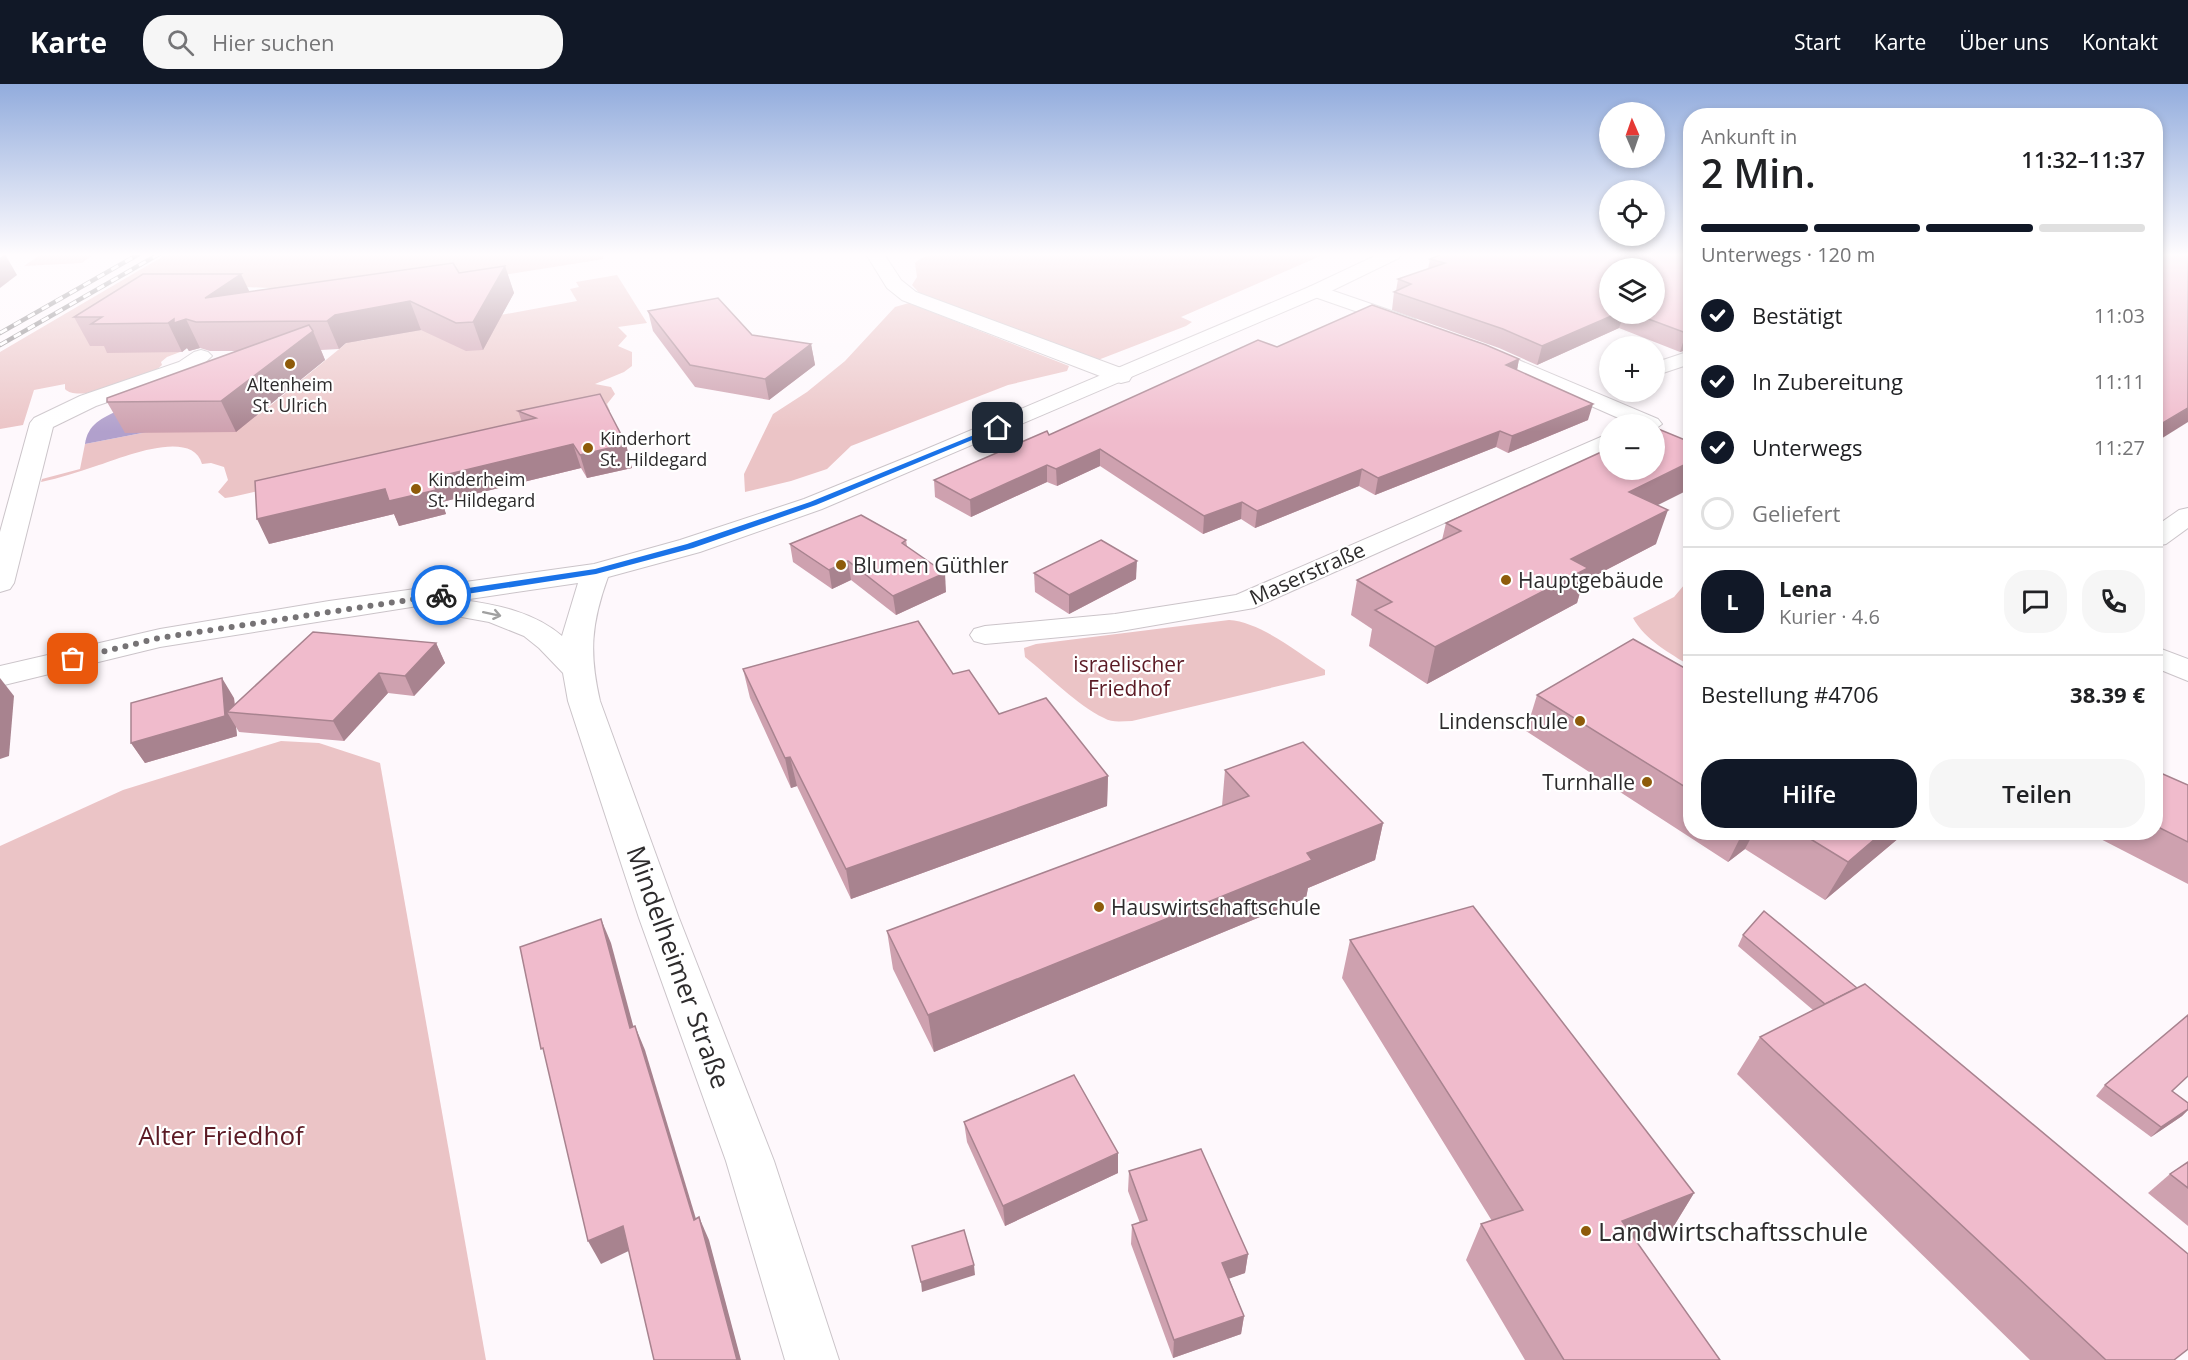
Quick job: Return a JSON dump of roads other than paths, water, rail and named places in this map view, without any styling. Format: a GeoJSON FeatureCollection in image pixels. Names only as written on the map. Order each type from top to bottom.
{"type":"FeatureCollection","features":[{"type":"Feature","properties":{"kind":"street"},"geometry":{"type":"LineString","coordinates":[[955,314],[1120,376]]}},
{"type":"Feature","properties":{"kind":"street"},"geometry":{"type":"LineString","coordinates":[[0,676],[159,638],[329,610],[596,572],[690,546],[813,504],[1264,314]]}},
{"type":"Feature","properties":{"kind":"street"},"geometry":{"type":"LineString","coordinates":[[1381,314],[1432,331]]}},
{"type":"Feature","properties":{"kind":"street"},"geometry":{"type":"LineString","coordinates":[[1454,339],[1626,414]]}},
{"type":"Feature","properties":{"kind":"street"},"geometry":{"type":"LineString","coordinates":[[0,583],[42,423],[88,401],[187,367],[201,356]]}},
{"type":"Feature","properties":{"kind":"street"},"geometry":{"type":"LineString","coordinates":[[1665,366],[1683,360]]}},
{"type":"Feature","properties":{"kind":"street"},"geometry":{"type":"LineString","coordinates":[[1585,395],[1599,390]]}},
{"type":"Feature","properties":{"kind":"street","name":"Maserstraße"},"geometry":{"type":"LineString","coordinates":[[985,635],[1093,626],[1193,612],[1244,602],[1599,445]]}},
{"type":"Feature","properties":{"kind":"street"},"geometry":{"type":"LineString","coordinates":[[2163,533],[2188,516]]}},
{"type":"Feature","properties":{"kind":"street","name":"Mindelheimer Straße"},"geometry":{"type":"LineString","coordinates":[[596,572],[577,628],[574,646],[576,669],[584,700],[659,918],[750,1161],[812,1360]]}},
{"type":"Feature","properties":{"kind":"street"},"geometry":{"type":"LineString","coordinates":[[329,610],[439,605],[494,614],[524,624],[546,638],[576,669]]}},
{"type":"Feature","properties":{"kind":"street"},"geometry":{"type":"LineString","coordinates":[[2163,659],[2188,671]]}},
{"type":"Feature","properties":{"kind":"railway"},"geometry":{"type":"LineString","coordinates":[[0,333],[34,314]]}},
{"type":"Feature","properties":{"kind":"railway"},"geometry":{"type":"LineString","coordinates":[[0,345],[55,314]]}},
{"type":"Feature","properties":{"kind":"place","name":"Altenheim St. Ulrich"},"geometry":{"type":"Point","coordinates":[290,364]}},
{"type":"Feature","properties":{"kind":"place","name":"Kinderhort St. Hildegard"},"geometry":{"type":"Point","coordinates":[588,448]}},
{"type":"Feature","properties":{"kind":"place","name":"Kinderheim St. Hildegard"},"geometry":{"type":"Point","coordinates":[416,489]}},
{"type":"Feature","properties":{"kind":"place","name":"Blumen Güthler"},"geometry":{"type":"Point","coordinates":[841,565]}},
{"type":"Feature","properties":{"kind":"place","name":"Hauptgebäude"},"geometry":{"type":"Point","coordinates":[1506,580]}},
{"type":"Feature","properties":{"kind":"place","name":"Lindenschule"},"geometry":{"type":"Point","coordinates":[1580,721]}},
{"type":"Feature","properties":{"kind":"place","name":"Turnhalle"},"geometry":{"type":"Point","coordinates":[1647,782]}},
{"type":"Feature","properties":{"kind":"place","name":"Hauswirtschaftschule"},"geometry":{"type":"Point","coordinates":[1099,907]}},
{"type":"Feature","properties":{"kind":"place","name":"Landwirtschaftsschule"},"geometry":{"type":"Point","coordinates":[1586,1231]}},
{"type":"Feature","properties":{"kind":"park label","name":"israelischer Friedhof"},"geometry":{"type":"Point","coordinates":[1129,676]}},
{"type":"Feature","properties":{"kind":"park label","name":"Alter Friedhof"},"geometry":{"type":"Point","coordinates":[221,1135]}}]}
